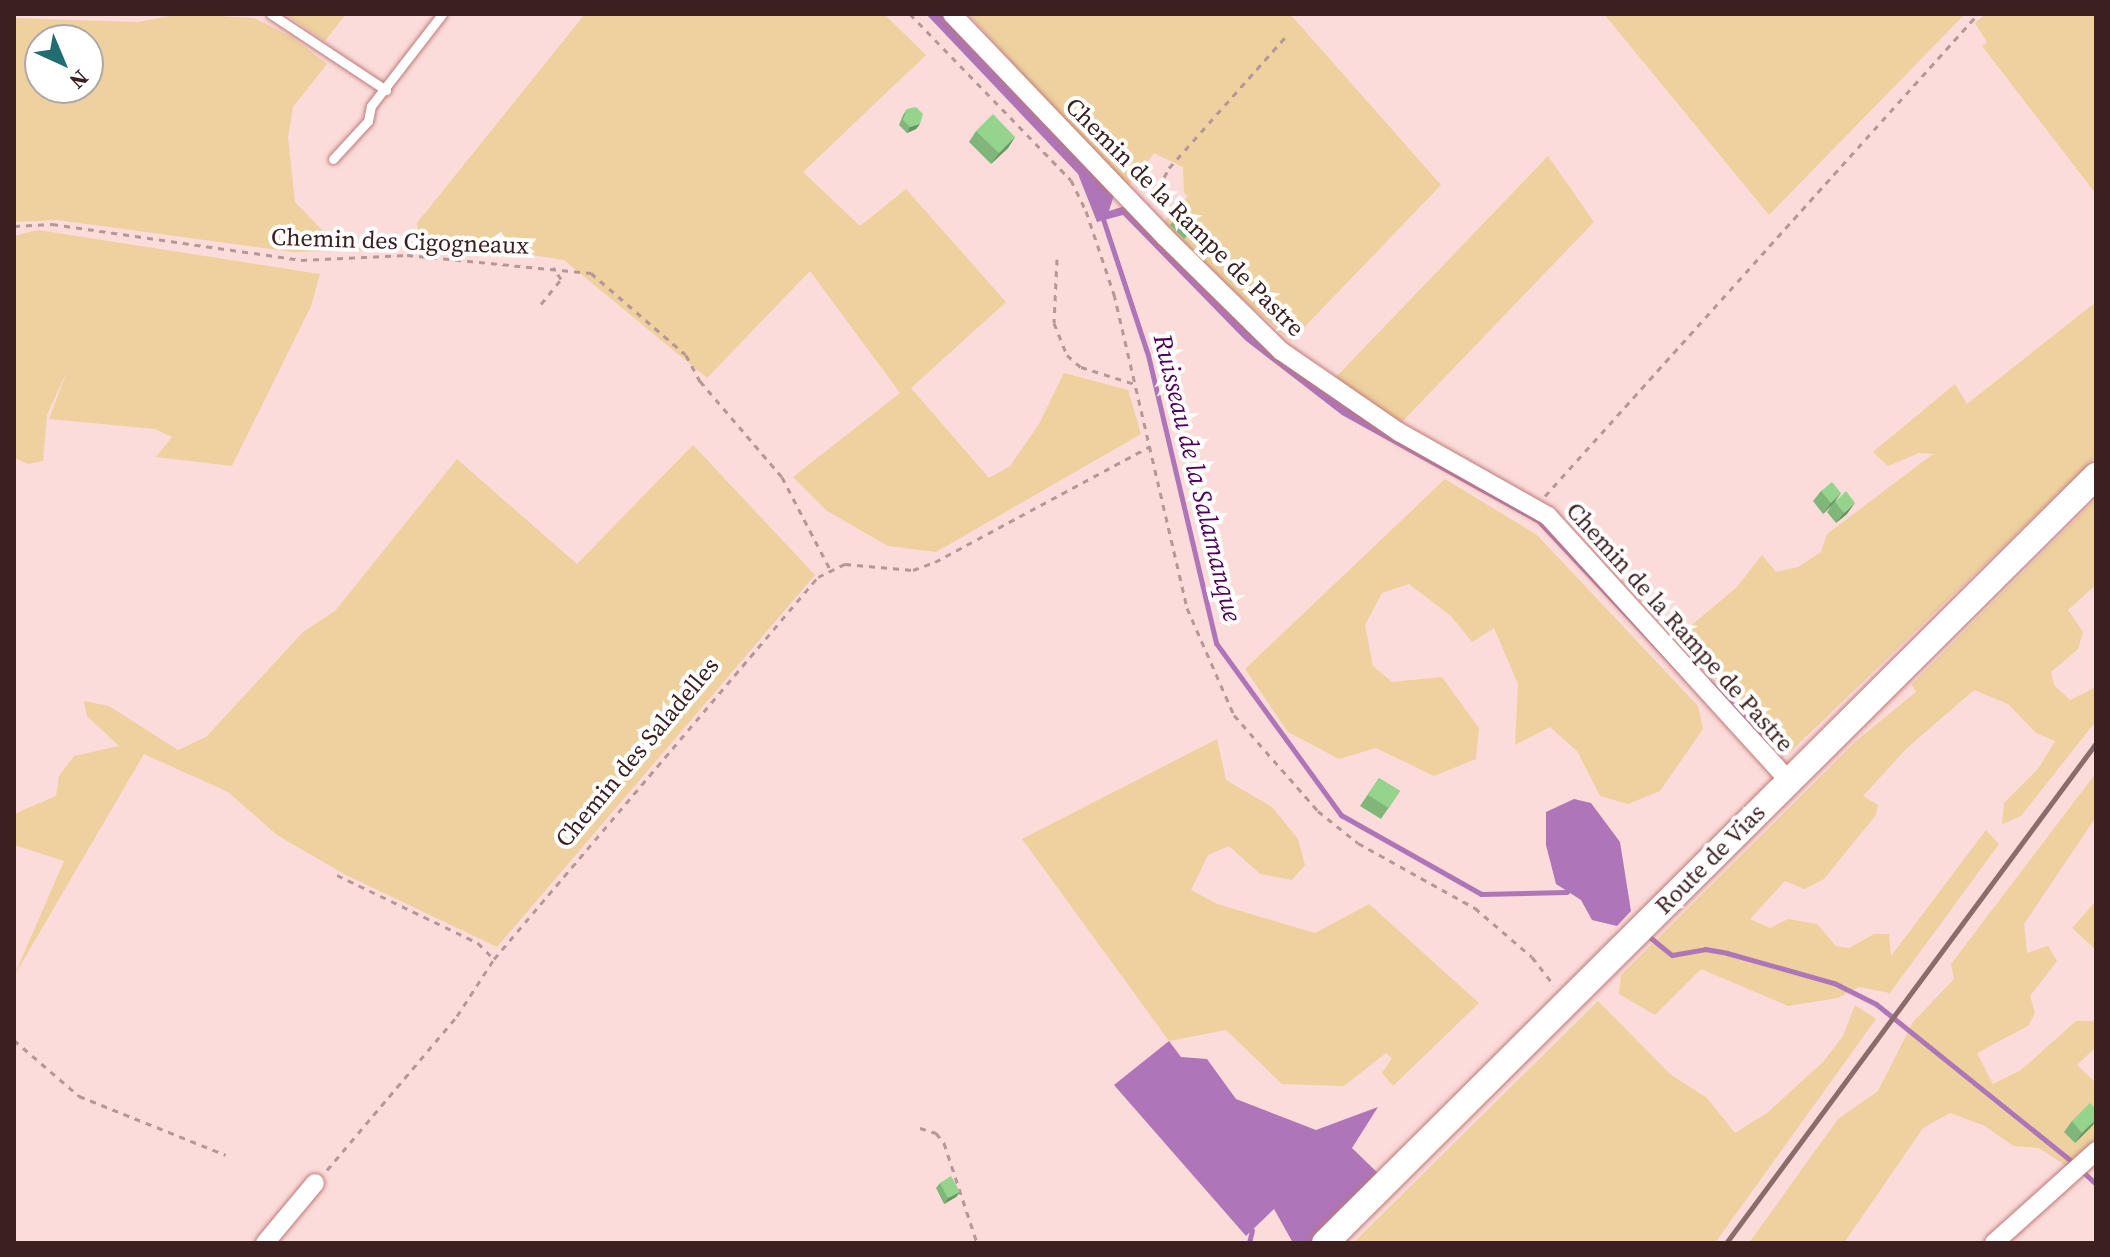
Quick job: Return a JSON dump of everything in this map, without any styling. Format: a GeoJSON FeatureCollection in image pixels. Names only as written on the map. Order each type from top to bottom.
{"type":"FeatureCollection","features":[{"type":"Feature","properties":{"kind":"main road","name":"Route de Vias"},"geometry":{"type":"LineString","coordinates":[[1325,1243],[2096,476]]}},
{"type":"Feature","properties":{"kind":"street","name":"Chemin de la Rampe de Pastre"},"geometry":{"type":"LineString","coordinates":[[952,14],[1236,309],[1331,389],[1535,508],[1598,569],[1789,781]]}},
{"type":"Feature","properties":{"kind":"street"},"geometry":{"type":"LineString","coordinates":[[1994,1243],[2084,1162]]}},
{"type":"Feature","properties":{"kind":"street"},"geometry":{"type":"LineString","coordinates":[[265,1243],[315,1183]]}},
{"type":"Feature","properties":{"kind":"lane"},"geometry":{"type":"LineString","coordinates":[[271,14],[386,90]]}},
{"type":"Feature","properties":{"kind":"lane"},"geometry":{"type":"LineString","coordinates":[[333,159],[368,121],[371,106],[442,14]]}},
{"type":"Feature","properties":{"kind":"path"},"geometry":{"type":"LineString","coordinates":[[910,14],[1071,180],[1098,241],[1187,608],[1234,715],[1318,811],[1358,843],[1475,908],[1532,957],[1569,1000]]}},
{"type":"Feature","properties":{"kind":"path"},"geometry":{"type":"LineString","coordinates":[[1535,508],[1978,14]]}},
{"type":"Feature","properties":{"kind":"path"},"geometry":{"type":"LineString","coordinates":[[1150,221],[1153,190],[1169,168],[1288,34]]}},
{"type":"Feature","properties":{"kind":"path","name":"Chemin des Cigogneaux"},"geometry":{"type":"LineString","coordinates":[[14,226],[52,224],[301,260],[407,255],[550,265],[591,273],[686,355],[700,381],[782,477],[831,571]]}},
{"type":"Feature","properties":{"kind":"path"},"geometry":{"type":"LineString","coordinates":[[1057,259],[1054,323],[1067,355],[1081,367],[1135,384]]}},
{"type":"Feature","properties":{"kind":"path"},"geometry":{"type":"LineString","coordinates":[[541,304],[561,279],[560,271],[550,265]]}},
{"type":"Feature","properties":{"kind":"path","name":"Chemin des Saladelles"},"geometry":{"type":"LineString","coordinates":[[315,1183],[457,1016],[494,959],[794,600],[845,564],[875,563],[913,570],[935,562],[1150,446]]}},
{"type":"Feature","properties":{"kind":"path"},"geometry":{"type":"LineString","coordinates":[[337,875],[478,943],[494,959]]}},
{"type":"Feature","properties":{"kind":"path"},"geometry":{"type":"LineString","coordinates":[[14,1040],[79,1096],[226,1155]]}},
{"type":"Feature","properties":{"kind":"path"},"geometry":{"type":"LineString","coordinates":[[920,1128],[936,1133],[944,1143],[977,1243]]}},
{"type":"Feature","properties":{"kind":"shaded area"},"geometry":{"type":"Polygon","coordinates":[[[181,14],[254,18],[292,37],[327,64],[293,107],[288,137],[295,202],[324,232],[344,244],[375,250],[292,252],[57,220],[14,222],[14,18],[138,22],[181,14]]]}},
{"type":"Feature","properties":{"kind":"shaded area"},"geometry":{"type":"Polygon","coordinates":[[[285,14],[346,14],[325,41],[285,14]]]}},
{"type":"Feature","properties":{"kind":"shaded area"},"geometry":{"type":"Polygon","coordinates":[[[585,14],[884,14],[926,55],[803,172],[860,226],[906,189],[1006,302],[911,388],[989,478],[1010,466],[1039,424],[1064,373],[1128,390],[1141,434],[936,552],[888,546],[827,511],[793,477],[900,393],[810,271],[707,378],[564,260],[447,242],[420,246],[417,223],[585,14]]]}},
{"type":"Feature","properties":{"kind":"shaded area"},"geometry":{"type":"Polygon","coordinates":[[[926,14],[948,14],[1115,192],[1109,211],[1131,204],[1261,337],[1550,522],[1771,740],[1758,755],[1537,523],[1342,415],[1245,340],[1123,215],[1097,222],[1078,174],[926,14]]]}},
{"type":"Feature","properties":{"kind":"shaded area"},"geometry":{"type":"Polygon","coordinates":[[[969,14],[1290,14],[1441,185],[1291,341],[1159,227],[1188,196],[1184,193],[1183,167],[1154,153],[1125,190],[969,14]]]}},
{"type":"Feature","properties":{"kind":"shaded area"},"geometry":{"type":"Polygon","coordinates":[[[1604,14],[1965,14],[1769,215],[1604,14]]]}},
{"type":"Feature","properties":{"kind":"shaded area"},"geometry":{"type":"Polygon","coordinates":[[[1986,14],[2096,14],[2096,194],[1982,46],[1987,42],[1975,23],[1986,14]]]}},
{"type":"Feature","properties":{"kind":"shaded area"},"geometry":{"type":"Polygon","coordinates":[[[1548,156],[1594,222],[1398,426],[1336,377],[1548,156]]]}},
{"type":"Feature","properties":{"kind":"shaded area"},"geometry":{"type":"Polygon","coordinates":[[[38,230],[320,274],[311,306],[232,466],[156,457],[172,437],[155,429],[49,419],[67,371],[47,415],[43,461],[28,464],[14,458],[14,236],[38,230]]]}},
{"type":"Feature","properties":{"kind":"shaded area"},"geometry":{"type":"Polygon","coordinates":[[[2096,302],[2096,457],[1788,754],[1676,638],[1736,588],[1762,555],[1776,572],[1798,567],[1821,552],[1827,534],[1933,454],[1919,453],[1888,466],[1873,452],[1955,384],[1967,404],[2096,302]]]}},
{"type":"Feature","properties":{"kind":"shaded area"},"geometry":{"type":"Polygon","coordinates":[[[693,445],[815,575],[497,947],[344,874],[277,835],[228,792],[144,754],[14,976],[64,861],[14,845],[14,814],[56,796],[59,776],[74,756],[119,746],[87,716],[84,701],[109,706],[178,750],[206,737],[303,632],[335,611],[457,459],[577,564],[693,445]]]}},
{"type":"Feature","properties":{"kind":"shaded area"},"geometry":{"type":"Polygon","coordinates":[[[1445,479],[1537,535],[1698,706],[1703,729],[1660,791],[1628,804],[1600,796],[1577,751],[1550,727],[1515,745],[1518,684],[1494,628],[1472,642],[1451,616],[1409,584],[1382,593],[1365,625],[1373,666],[1392,682],[1442,677],[1479,728],[1476,759],[1434,776],[1376,748],[1339,759],[1288,732],[1245,669],[1445,479]]]}},
{"type":"Feature","properties":{"kind":"shaded area"},"geometry":{"type":"Polygon","coordinates":[[[2096,499],[2096,585],[2068,610],[2083,632],[2078,649],[2051,672],[2054,685],[2070,700],[2096,687],[2096,721],[2021,816],[2002,824],[2004,803],[2038,769],[2055,741],[2036,733],[2008,704],[1974,690],[1907,748],[1863,796],[1878,805],[1876,815],[1824,879],[1804,889],[1785,881],[1750,919],[1770,928],[1788,919],[1817,924],[1836,946],[1849,948],[1874,934],[1889,934],[1891,956],[1986,830],[1999,844],[1890,993],[1859,987],[1838,998],[1788,1006],[1701,969],[1655,1015],[1619,994],[1621,975],[1856,741],[1916,692],[1912,684],[2096,499]]]}},
{"type":"Feature","properties":{"kind":"shaded area"},"geometry":{"type":"Polygon","coordinates":[[[1217,739],[1226,780],[1272,807],[1298,839],[1305,865],[1292,880],[1260,874],[1229,846],[1208,855],[1191,890],[1217,904],[1315,933],[1369,904],[1479,1003],[1393,1086],[1382,1073],[1392,1058],[1386,1053],[1344,1086],[1282,1084],[1226,1030],[1169,1041],[1022,839],[1217,739]]]}},
{"type":"Feature","properties":{"kind":"shaded area"},"geometry":{"type":"Polygon","coordinates":[[[2096,773],[2096,817],[2024,924],[2027,953],[2048,946],[2057,961],[2030,996],[2035,1013],[2028,1026],[1977,1053],[1993,1084],[2021,1070],[2076,1021],[2096,1021],[2096,1047],[2077,1065],[2096,1083],[2096,1139],[2068,1167],[2039,1148],[2013,1146],[1985,1126],[1950,1113],[1923,1128],[1844,1243],[1749,1243],[1838,1119],[1878,1091],[1913,1022],[1954,979],[1951,964],[2096,773]]]}},
{"type":"Feature","properties":{"kind":"shaded area"},"geometry":{"type":"Polygon","coordinates":[[[1574,799],[1591,803],[1620,842],[1631,911],[1617,926],[1592,920],[1581,900],[1556,884],[1546,845],[1546,812],[1574,799]]]}},
{"type":"Feature","properties":{"kind":"shaded area"},"geometry":{"type":"Polygon","coordinates":[[[2096,901],[2096,950],[2072,928],[2096,901]]]}},
{"type":"Feature","properties":{"kind":"shaded area"},"geometry":{"type":"Polygon","coordinates":[[[1598,1001],[1670,1074],[1707,1098],[1735,1133],[1767,1113],[1823,1062],[1843,1036],[1855,1005],[1876,1019],[1715,1243],[1353,1243],[1598,1001]]]}},
{"type":"Feature","properties":{"kind":"shaded area"},"geometry":{"type":"Polygon","coordinates":[[[1169,1041],[1181,1057],[1207,1059],[1236,1099],[1316,1130],[1378,1107],[1352,1148],[1386,1181],[1321,1243],[1293,1243],[1274,1209],[1246,1236],[1114,1085],[1169,1041]]]}},
{"type":"Feature","properties":{"kind":"building"},"geometry":{"type":"Polygon","coordinates":[[[916,107],[923,114],[920,124],[910,127],[903,120],[907,109],[916,107]]]}},
{"type":"Feature","properties":{"kind":"building"},"geometry":{"type":"Polygon","coordinates":[[[993,114],[1015,137],[999,153],[976,131],[993,114]]]}},
{"type":"Feature","properties":{"kind":"building"},"geometry":{"type":"Polygon","coordinates":[[[1183,211],[1197,225],[1188,233],[1174,220],[1183,211]]]}},
{"type":"Feature","properties":{"kind":"building"},"geometry":{"type":"Polygon","coordinates":[[[1832,482],[1841,493],[1831,503],[1821,491],[1832,482]]]}},
{"type":"Feature","properties":{"kind":"building"},"geometry":{"type":"Polygon","coordinates":[[[1846,491],[1855,503],[1844,513],[1835,502],[1846,491]]]}},
{"type":"Feature","properties":{"kind":"building"},"geometry":{"type":"Polygon","coordinates":[[[1379,778],[1400,791],[1389,808],[1368,795],[1379,778]]]}},
{"type":"Feature","properties":{"kind":"building"},"geometry":{"type":"Polygon","coordinates":[[[2090,1103],[2096,1109],[2096,1119],[2082,1133],[2072,1121],[2090,1103]]]}},
{"type":"Feature","properties":{"kind":"building"},"geometry":{"type":"Polygon","coordinates":[[[951,1176],[960,1192],[948,1198],[940,1183],[951,1176]]]}},
{"type":"Feature","properties":{"kind":"waterway","name":"Ruisseau de la Salamanque"},"geometry":{"type":"LineString","coordinates":[[1102,216],[1148,355],[1216,643],[1341,815],[1481,894],[1567,892]]}},
{"type":"Feature","properties":{"kind":"waterway"},"geometry":{"type":"LineString","coordinates":[[1647,935],[1672,955],[1705,949],[1727,953],[1834,983],[1876,1004],[2075,1164]]}},
{"type":"Feature","properties":{"kind":"waterway"},"geometry":{"type":"LineString","coordinates":[[2082,1171],[2096,1184]]}},
{"type":"Feature","properties":{"kind":"waterway"},"geometry":{"type":"LineString","coordinates":[[1249,1243],[1252,1230]]}},
{"type":"Feature","properties":{"kind":"railway"},"geometry":{"type":"LineString","coordinates":[[1726,1243],[2096,743]]}}]}
